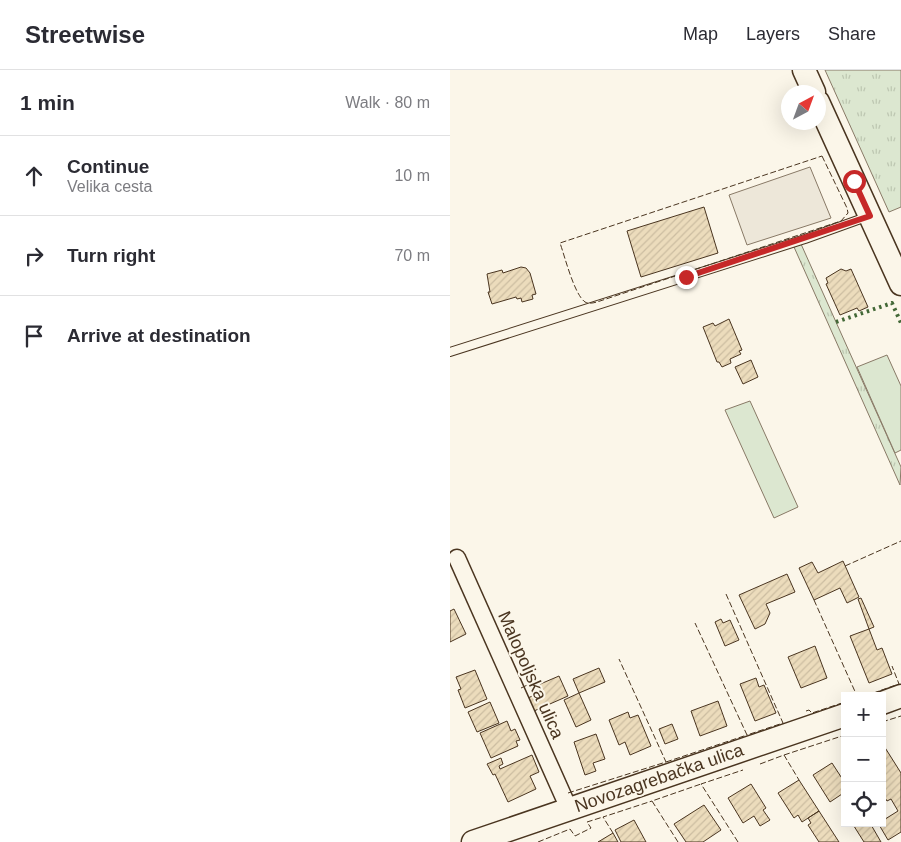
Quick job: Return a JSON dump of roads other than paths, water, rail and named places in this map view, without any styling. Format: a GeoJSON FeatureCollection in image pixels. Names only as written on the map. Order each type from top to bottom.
{"type":"FeatureCollection","features":[{"type":"Feature","properties":{"kind":"main road"},"geometry":{"type":"LineString","coordinates":[[804,70],[811,85]]}},
{"type":"Feature","properties":{"kind":"main road"},"geometry":{"type":"LineString","coordinates":[[826,120],[901,284]]}},
{"type":"Feature","properties":{"kind":"main road"},"geometry":{"type":"LineString","coordinates":[[886,702],[901,696]]}},
{"type":"Feature","properties":{"kind":"main road","name":"Novozagrebačka ulica"},"geometry":{"type":"LineString","coordinates":[[473,842],[841,716]]}},
{"type":"Feature","properties":{"kind":"street","name":"Malopoljska ulica"},"geometry":{"type":"LineString","coordinates":[[457,558],[569,808]]}},
{"type":"Feature","properties":{"kind":"lane"},"geometry":{"type":"LineString","coordinates":[[450,352],[805,239],[870,216]]}}]}
